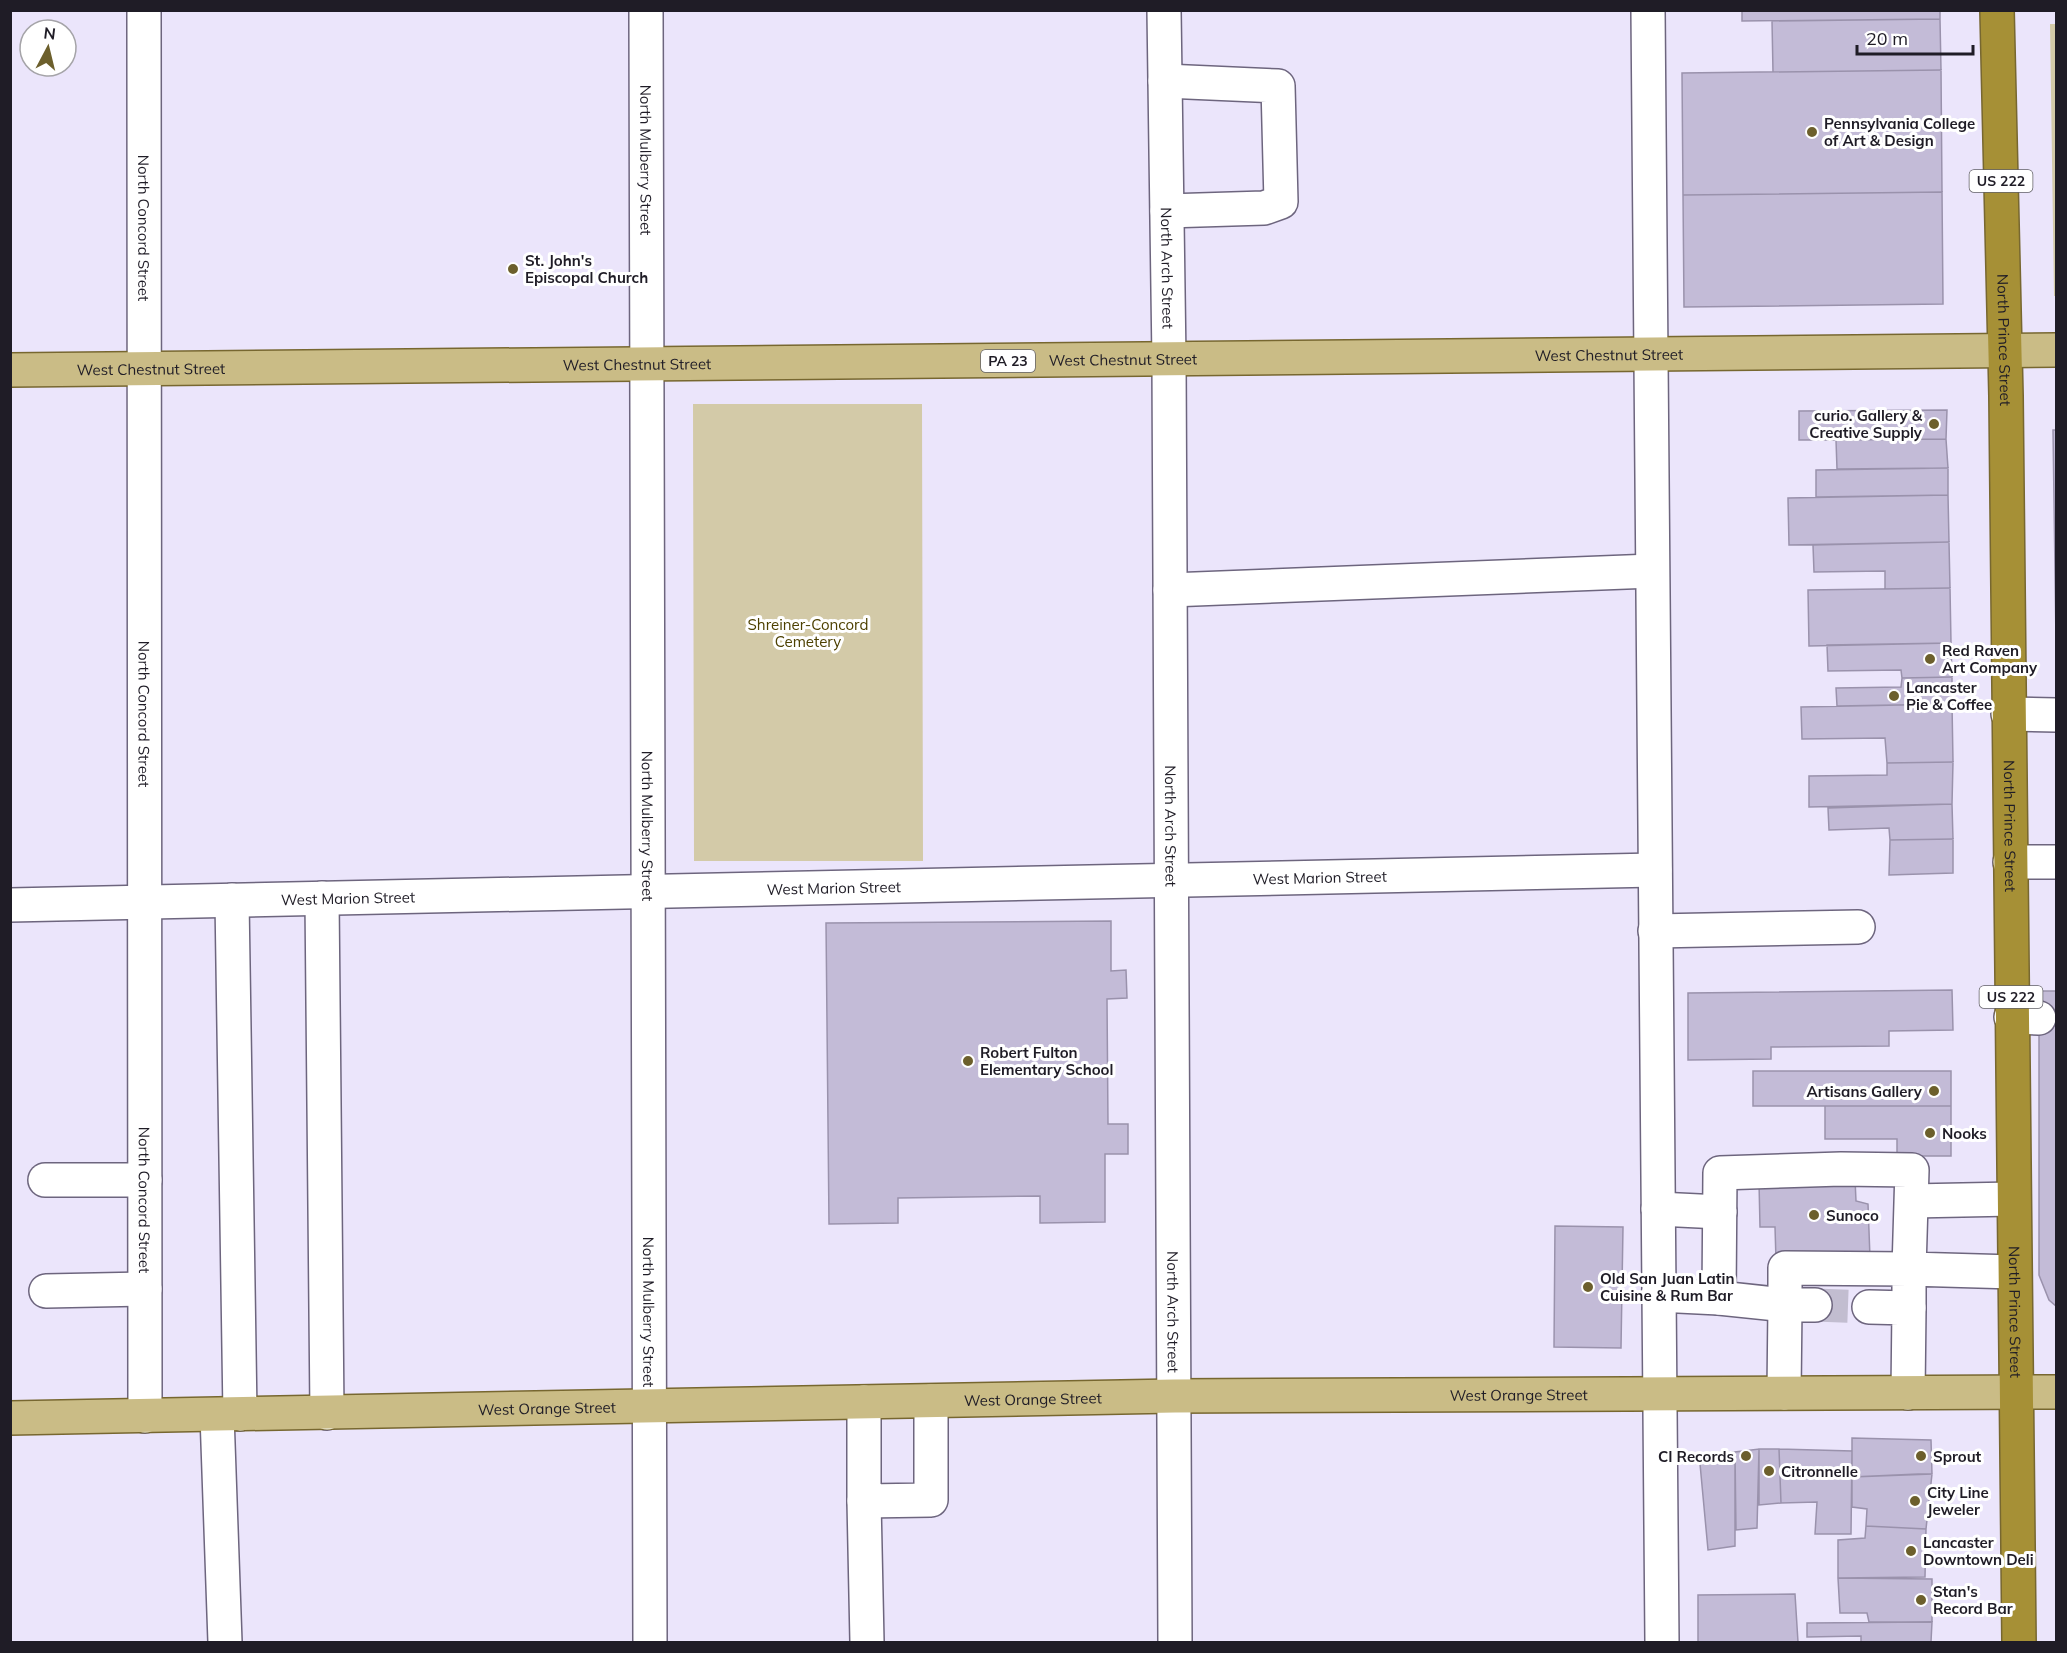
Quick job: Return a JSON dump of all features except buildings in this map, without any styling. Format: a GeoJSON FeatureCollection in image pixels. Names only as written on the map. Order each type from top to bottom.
{"type":"FeatureCollection","features":[{"type":"Feature","properties":{"kind":"highway","name":"North Prince Street"},"geometry":{"type":"LineString","coordinates":[[1997,10],[2005,351],[2010,862],[2025,1017],[2013,1199],[2019,1642]]}},
{"type":"Feature","properties":{"kind":"main road","name":"West Chestnut Street"},"geometry":{"type":"LineString","coordinates":[[10,370],[2056,350]]}},
{"type":"Feature","properties":{"kind":"main road","name":"West Orange Street"},"geometry":{"type":"LineString","coordinates":[[10,1418],[1174,1396],[2056,1392]]}},
{"type":"Feature","properties":{"kind":"street","name":"North Concord Street"},"geometry":{"type":"LineString","coordinates":[[144,10],[145,1416]]}},
{"type":"Feature","properties":{"kind":"street","name":"North Mulberry Street"},"geometry":{"type":"LineString","coordinates":[[646,10],[650,1642]]}},
{"type":"Feature","properties":{"kind":"street","name":"North Arch Street"},"geometry":{"type":"LineString","coordinates":[[1164,10],[1169,360],[1175,1642]]}},
{"type":"Feature","properties":{"kind":"street"},"geometry":{"type":"LineString","coordinates":[[1648,10],[1662,1642]]}},
{"type":"Feature","properties":{"kind":"street"},"geometry":{"type":"LineString","coordinates":[[1165,81],[1278,86],[1281,202],[1264,208],[1167,212]]}},
{"type":"Feature","properties":{"kind":"street"},"geometry":{"type":"LineString","coordinates":[[1170,590],[1652,571]]}},
{"type":"Feature","properties":{"kind":"street"},"geometry":{"type":"LineString","coordinates":[[2008,714],[2056,716]]}},
{"type":"Feature","properties":{"kind":"street"},"geometry":{"type":"LineString","coordinates":[[2010,862],[2056,862]]}},
{"type":"Feature","properties":{"kind":"street","name":"West Marion Street"},"geometry":{"type":"LineString","coordinates":[[10,905],[1655,870]]}},
{"type":"Feature","properties":{"kind":"street"},"geometry":{"type":"LineString","coordinates":[[322,898],[327,1413]]}},
{"type":"Feature","properties":{"kind":"street"},"geometry":{"type":"LineString","coordinates":[[225,1642],[232,900]]}},
{"type":"Feature","properties":{"kind":"street"},"geometry":{"type":"LineString","coordinates":[[1655,931],[1858,927]]}},
{"type":"Feature","properties":{"kind":"street"},"geometry":{"type":"LineString","coordinates":[[1719,1298],[1720,1173],[1841,1169],[1912,1170],[1908,1393]]}},
{"type":"Feature","properties":{"kind":"street"},"geometry":{"type":"LineString","coordinates":[[45,1180],[145,1180]]}},
{"type":"Feature","properties":{"kind":"street"},"geometry":{"type":"LineString","coordinates":[[1912,1201],[2013,1199]]}},
{"type":"Feature","properties":{"kind":"street"},"geometry":{"type":"LineString","coordinates":[[1658,1209],[1720,1212]]}},
{"type":"Feature","properties":{"kind":"street"},"geometry":{"type":"LineString","coordinates":[[1784,1393],[1800,1305],[1785,1268],[2014,1272]]}},
{"type":"Feature","properties":{"kind":"street"},"geometry":{"type":"LineString","coordinates":[[46,1291],[145,1289]]}},
{"type":"Feature","properties":{"kind":"street"},"geometry":{"type":"LineString","coordinates":[[1658,1295],[1800,1305]]}},
{"type":"Feature","properties":{"kind":"street"},"geometry":{"type":"LineString","coordinates":[[1869,1307],[1909,1308]]}},
{"type":"Feature","properties":{"kind":"street"},"geometry":{"type":"LineString","coordinates":[[864,1501],[931,1500],[930,1401]]}},
{"type":"Feature","properties":{"kind":"street"},"geometry":{"type":"LineString","coordinates":[[864,1402],[867,1642]]}},
{"type":"Feature","properties":{"kind":"green space"},"geometry":{"type":"Polygon","coordinates":[[[2050,24],[2056,24],[2056,296],[2054,296],[2050,24]]]}},
{"type":"Feature","properties":{"kind":"green space","name":"Shreiner-Concord Cemetery"},"geometry":{"type":"Polygon","coordinates":[[[693,404],[922,404],[923,861],[694,861],[693,404]]]}},
{"type":"Feature","properties":{"kind":"tunnel"},"geometry":{"type":"LineString","coordinates":[[1815,1305],[1869,1307]]}},
{"type":"Feature","properties":{"kind":"place","name":"Pennsylvania College of Art & Design"},"geometry":{"type":"Point","coordinates":[1812,132]}},
{"type":"Feature","properties":{"kind":"place","name":"St. John's Episcopal Church"},"geometry":{"type":"Point","coordinates":[513,269]}},
{"type":"Feature","properties":{"kind":"place","name":"curio. Gallery & Creative Supply"},"geometry":{"type":"Point","coordinates":[1934,424]}},
{"type":"Feature","properties":{"kind":"place","name":"Red Raven Art Company"},"geometry":{"type":"Point","coordinates":[1930,659]}},
{"type":"Feature","properties":{"kind":"place","name":"Lancaster Pie & Coffee"},"geometry":{"type":"Point","coordinates":[1894,696]}},
{"type":"Feature","properties":{"kind":"place","name":"Robert Fulton Elementary School"},"geometry":{"type":"Point","coordinates":[968,1061]}},
{"type":"Feature","properties":{"kind":"place","name":"Artisans Gallery"},"geometry":{"type":"Point","coordinates":[1934,1091]}},
{"type":"Feature","properties":{"kind":"place","name":"Nooks"},"geometry":{"type":"Point","coordinates":[1930,1133]}},
{"type":"Feature","properties":{"kind":"place","name":"Sunoco"},"geometry":{"type":"Point","coordinates":[1814,1215]}},
{"type":"Feature","properties":{"kind":"place","name":"Old San Juan Latin Cuisine & Rum Bar"},"geometry":{"type":"Point","coordinates":[1588,1287]}},
{"type":"Feature","properties":{"kind":"place","name":"CI Records"},"geometry":{"type":"Point","coordinates":[1746,1456]}},
{"type":"Feature","properties":{"kind":"place","name":"Sprout"},"geometry":{"type":"Point","coordinates":[1921,1456]}},
{"type":"Feature","properties":{"kind":"place","name":"Citronnelle"},"geometry":{"type":"Point","coordinates":[1769,1471]}},
{"type":"Feature","properties":{"kind":"place","name":"City Line Jeweler"},"geometry":{"type":"Point","coordinates":[1915,1501]}},
{"type":"Feature","properties":{"kind":"place","name":"Lancaster Downtown Deli"},"geometry":{"type":"Point","coordinates":[1911,1551]}},
{"type":"Feature","properties":{"kind":"place","name":"Stan's Record Bar"},"geometry":{"type":"Point","coordinates":[1921,1600]}}]}
